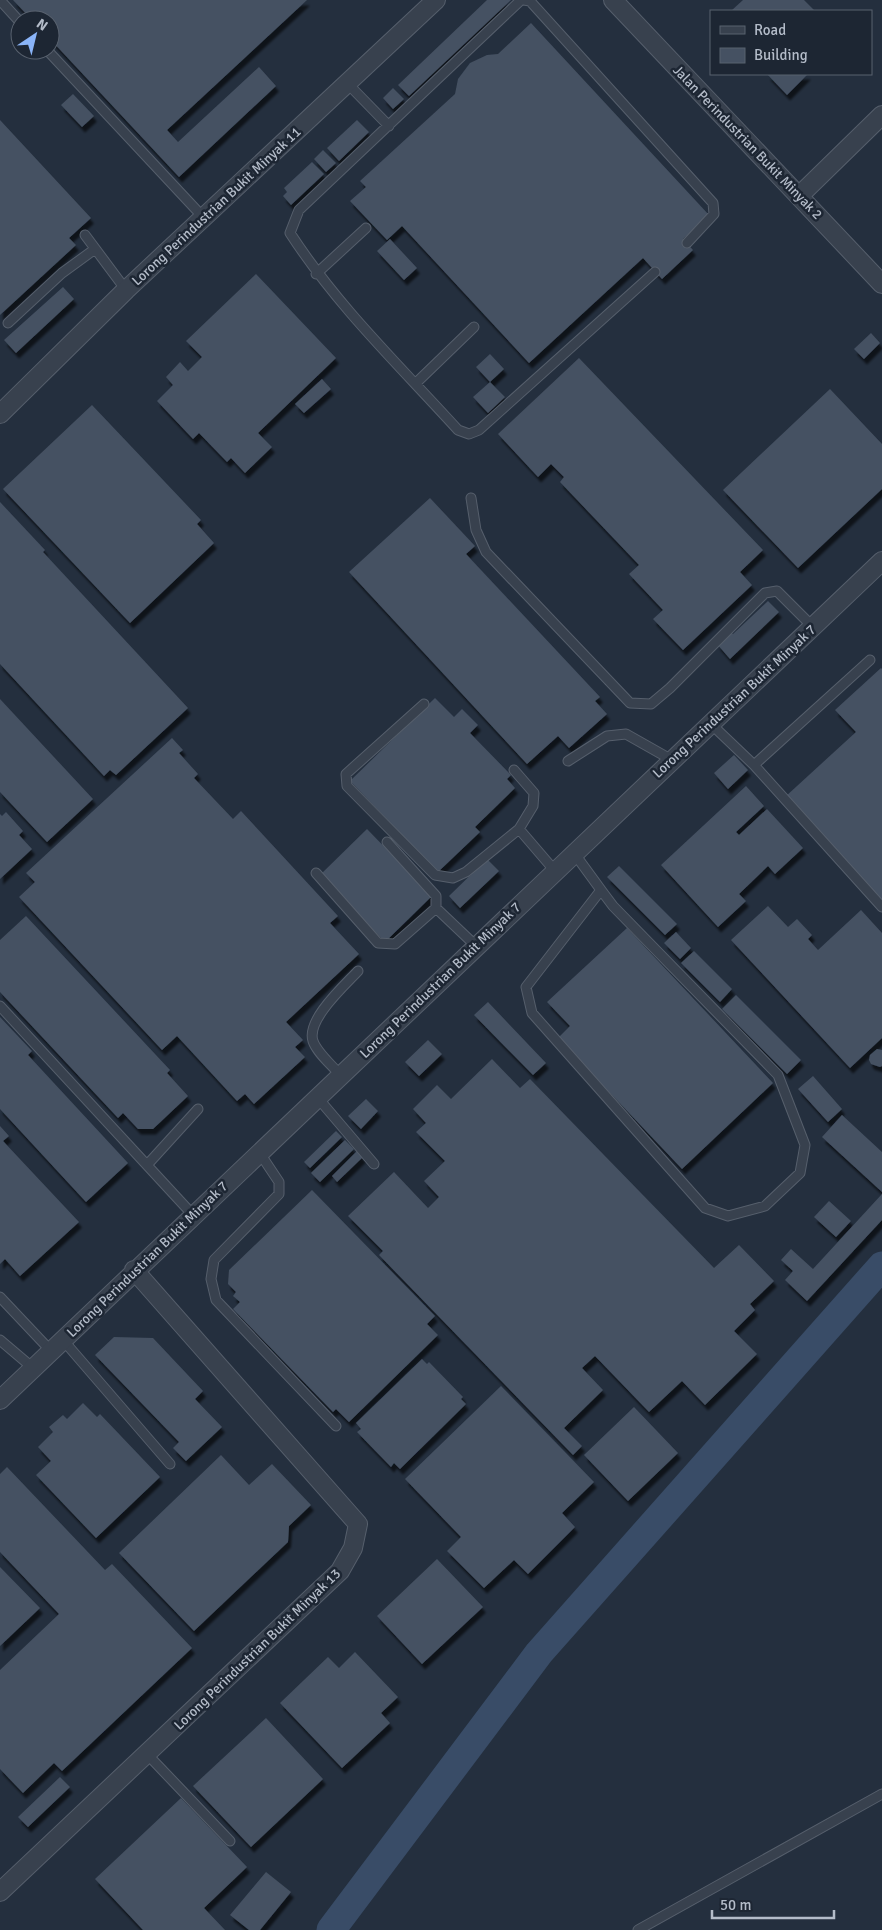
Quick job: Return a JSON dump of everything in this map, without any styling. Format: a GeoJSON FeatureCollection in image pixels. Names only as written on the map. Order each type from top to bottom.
{"type":"FeatureCollection","features":[{"type":"Feature","properties":{"kind":"street","name":"Lorong Perindustrian Bukit Minyak 11"},"geometry":{"type":"LineString","coordinates":[[0,414],[126,290],[436,0]]}},
{"type":"Feature","properties":{"kind":"street","name":"Jalan Perindustrian Bukit Minyak 2"},"geometry":{"type":"LineString","coordinates":[[613,0],[882,284]]}},
{"type":"Feature","properties":{"kind":"street"},"geometry":{"type":"LineString","coordinates":[[799,196],[882,115]]}},
{"type":"Feature","properties":{"kind":"street","name":"Lorong Perindustrian Bukit Minyak 7"},"geometry":{"type":"LineString","coordinates":[[0,1400],[134,1270],[882,561]]}},
{"type":"Feature","properties":{"kind":"street","name":"Lorong Perindustrian Bukit Minyak 13"},"geometry":{"type":"LineString","coordinates":[[0,1892],[340,1571],[354,1548],[358,1524],[134,1270]]}},
{"type":"Feature","properties":{"kind":"lane"},"geometry":{"type":"LineString","coordinates":[[0,0],[10,11]]}},
{"type":"Feature","properties":{"kind":"lane"},"geometry":{"type":"LineString","coordinates":[[656,272],[478,430],[470,434],[458,430],[360,325],[316,274],[290,233],[299,210],[522,0],[530,2],[713,203],[714,214],[687,244]]}},
{"type":"Feature","properties":{"kind":"lane"},"geometry":{"type":"LineString","coordinates":[[55,60],[203,217]]}},
{"type":"Feature","properties":{"kind":"lane"},"geometry":{"type":"LineString","coordinates":[[348,84],[389,126]]}},
{"type":"Feature","properties":{"kind":"lane"},"geometry":{"type":"LineString","coordinates":[[316,274],[366,228]]}},
{"type":"Feature","properties":{"kind":"lane"},"geometry":{"type":"LineString","coordinates":[[85,235],[126,290]]}},
{"type":"Feature","properties":{"kind":"lane"},"geometry":{"type":"LineString","coordinates":[[8,323],[62,273],[95,249]]}},
{"type":"Feature","properties":{"kind":"lane"},"geometry":{"type":"LineString","coordinates":[[416,383],[474,327]]}},
{"type":"Feature","properties":{"kind":"lane"},"geometry":{"type":"LineString","coordinates":[[471,498],[476,530],[486,552],[630,703],[651,704],[670,688],[765,593],[777,591],[813,627]]}},
{"type":"Feature","properties":{"kind":"lane"},"geometry":{"type":"LineString","coordinates":[[754,766],[870,660]]}},
{"type":"Feature","properties":{"kind":"lane"},"geometry":{"type":"LineString","coordinates":[[424,704],[346,774],[347,786],[435,875],[453,878],[466,872],[520,828],[533,806],[534,793],[514,770]]}},
{"type":"Feature","properties":{"kind":"lane"},"geometry":{"type":"LineString","coordinates":[[710,723],[754,766],[882,907]]}},
{"type":"Feature","properties":{"kind":"lane"},"geometry":{"type":"LineString","coordinates":[[568,762],[607,736],[626,734],[672,760]]}},
{"type":"Feature","properties":{"kind":"lane"},"geometry":{"type":"LineString","coordinates":[[520,828],[555,871]]}},
{"type":"Feature","properties":{"kind":"lane"},"geometry":{"type":"LineString","coordinates":[[387,842],[436,896],[436,908],[476,946]]}},
{"type":"Feature","properties":{"kind":"lane"},"geometry":{"type":"LineString","coordinates":[[574,853],[613,906],[778,1074],[805,1145],[800,1173],[765,1206],[728,1216],[705,1208],[532,1013],[526,987],[601,890]]}},
{"type":"Feature","properties":{"kind":"lane"},"geometry":{"type":"LineString","coordinates":[[316,873],[378,943],[395,944],[436,908]]}},
{"type":"Feature","properties":{"kind":"lane"},"geometry":{"type":"LineString","coordinates":[[340,1075],[313,1043],[311,1031],[316,1018],[358,971]]}},
{"type":"Feature","properties":{"kind":"lane"},"geometry":{"type":"LineString","coordinates":[[0,1006],[193,1214]]}},
{"type":"Feature","properties":{"kind":"lane"},"geometry":{"type":"LineString","coordinates":[[317,1097],[374,1164]]}},
{"type":"Feature","properties":{"kind":"lane"},"geometry":{"type":"LineString","coordinates":[[147,1165],[198,1108]]}},
{"type":"Feature","properties":{"kind":"lane"},"geometry":{"type":"LineString","coordinates":[[259,1152],[278,1182],[279,1194],[214,1260],[211,1279],[216,1300],[336,1426]]}},
{"type":"Feature","properties":{"kind":"lane"},"geometry":{"type":"LineString","coordinates":[[0,1297],[57,1345],[170,1464]]}},
{"type":"Feature","properties":{"kind":"lane"},"geometry":{"type":"LineString","coordinates":[[0,1340],[33,1368]]}},
{"type":"Feature","properties":{"kind":"lane"},"geometry":{"type":"LineString","coordinates":[[147,1754],[230,1841]]}},
{"type":"Feature","properties":{"kind":"lane"},"geometry":{"type":"LineString","coordinates":[[638,1930],[882,1794]]}},
{"type":"Feature","properties":{"kind":"building"},"geometry":{"type":"Polygon","coordinates":[[[13,0],[307,0],[167,130],[178,142],[259,67],[276,86],[179,177],[60,50],[60,10],[22,10],[13,0]]]}},
{"type":"Feature","properties":{"kind":"building"},"geometry":{"type":"Polygon","coordinates":[[[487,0],[511,0],[409,96],[398,85],[487,0]]]}},
{"type":"Feature","properties":{"kind":"building"},"geometry":{"type":"Polygon","coordinates":[[[743,0],[804,0],[814,10],[732,10],[743,0]]]}},
{"type":"Feature","properties":{"kind":"building"},"geometry":{"type":"Polygon","coordinates":[[[531,23],[709,215],[683,239],[693,250],[662,279],[643,258],[529,363],[402,226],[387,240],[350,201],[366,187],[360,181],[455,94],[458,79],[470,63],[487,55],[498,54],[531,23]]]}},
{"type":"Feature","properties":{"kind":"building"},"geometry":{"type":"Polygon","coordinates":[[[768,75],[807,75],[787,95],[768,75]]]}},
{"type":"Feature","properties":{"kind":"building"},"geometry":{"type":"Polygon","coordinates":[[[393,88],[404,99],[393,109],[383,98],[393,88]]]}},
{"type":"Feature","properties":{"kind":"building"},"geometry":{"type":"Polygon","coordinates":[[[73,94],[94,116],[82,127],[61,105],[73,94]]]}},
{"type":"Feature","properties":{"kind":"building"},"geometry":{"type":"Polygon","coordinates":[[[0,120],[91,218],[69,238],[76,245],[0,315],[0,120]]]}},
{"type":"Feature","properties":{"kind":"building"},"geometry":{"type":"Polygon","coordinates":[[[357,120],[369,132],[339,161],[327,148],[357,120]]]}},
{"type":"Feature","properties":{"kind":"building"},"geometry":{"type":"Polygon","coordinates":[[[323,150],[336,163],[326,172],[314,159],[323,150]]]}},
{"type":"Feature","properties":{"kind":"building"},"geometry":{"type":"Polygon","coordinates":[[[312,162],[324,174],[291,205],[283,196],[287,192],[284,188],[312,162]]]}},
{"type":"Feature","properties":{"kind":"building"},"geometry":{"type":"Polygon","coordinates":[[[390,239],[417,268],[404,280],[377,251],[390,239]]]}},
{"type":"Feature","properties":{"kind":"building"},"geometry":{"type":"Polygon","coordinates":[[[256,274],[336,358],[258,433],[272,447],[245,473],[231,458],[227,462],[199,433],[193,439],[157,401],[173,385],[166,377],[180,362],[188,371],[202,357],[186,341],[256,274]]]}},
{"type":"Feature","properties":{"kind":"building"},"geometry":{"type":"Polygon","coordinates":[[[63,287],[74,299],[16,353],[4,340],[63,287]]]}},
{"type":"Feature","properties":{"kind":"building"},"geometry":{"type":"Polygon","coordinates":[[[871,333],[880,343],[864,359],[854,349],[871,333]]]}},
{"type":"Feature","properties":{"kind":"building"},"geometry":{"type":"Polygon","coordinates":[[[490,354],[504,369],[490,382],[476,367],[490,354]]]}},
{"type":"Feature","properties":{"kind":"building"},"geometry":{"type":"Polygon","coordinates":[[[579,358],[763,550],[740,572],[752,585],[683,650],[653,619],[663,610],[629,574],[639,565],[560,482],[564,477],[551,464],[538,477],[498,434],[579,358]]]}},
{"type":"Feature","properties":{"kind":"building"},"geometry":{"type":"Polygon","coordinates":[[[322,379],[331,389],[304,413],[295,404],[322,379]]]}},
{"type":"Feature","properties":{"kind":"building"},"geometry":{"type":"Polygon","coordinates":[[[490,382],[505,397],[488,413],[473,397],[490,382]]]}},
{"type":"Feature","properties":{"kind":"building"},"geometry":{"type":"Polygon","coordinates":[[[830,389],[882,444],[882,489],[798,568],[723,490],[830,389]]]}},
{"type":"Feature","properties":{"kind":"building"},"geometry":{"type":"Polygon","coordinates":[[[92,405],[201,520],[197,524],[214,543],[130,623],[3,489],[92,405]]]}},
{"type":"Feature","properties":{"kind":"building"},"geometry":{"type":"Polygon","coordinates":[[[430,498],[475,546],[466,554],[600,697],[595,701],[607,714],[569,748],[558,736],[527,764],[349,572],[430,498]]]}},
{"type":"Feature","properties":{"kind":"building"},"geometry":{"type":"Polygon","coordinates":[[[0,502],[45,550],[43,552],[188,708],[116,775],[110,770],[104,776],[0,664],[0,502]]]}},
{"type":"Feature","properties":{"kind":"building"},"geometry":{"type":"Polygon","coordinates":[[[768,601],[779,612],[730,659],[717,644],[730,632],[733,634],[768,601]]]}},
{"type":"Feature","properties":{"kind":"building"},"geometry":{"type":"Polygon","coordinates":[[[881,668],[882,902],[785,797],[856,732],[835,710],[881,668]]]}},
{"type":"Feature","properties":{"kind":"building"},"geometry":{"type":"Polygon","coordinates":[[[435,698],[454,717],[462,709],[478,725],[470,733],[511,775],[507,779],[515,788],[475,827],[480,832],[438,872],[350,781],[435,698]]]}},
{"type":"Feature","properties":{"kind":"building"},"geometry":{"type":"Polygon","coordinates":[[[0,699],[93,799],[47,842],[0,792],[0,699]]]}},
{"type":"Feature","properties":{"kind":"building"},"geometry":{"type":"Polygon","coordinates":[[[172,738],[183,750],[179,753],[198,774],[194,778],[233,819],[241,811],[338,916],[330,923],[359,954],[286,1022],[303,1040],[295,1047],[305,1057],[254,1104],[245,1094],[237,1101],[177,1036],[162,1050],[19,897],[35,882],[26,873],[172,738]]]}},
{"type":"Feature","properties":{"kind":"building"},"geometry":{"type":"Polygon","coordinates":[[[734,755],[748,770],[728,789],[714,773],[734,755]]]}},
{"type":"Feature","properties":{"kind":"building"},"geometry":{"type":"Polygon","coordinates":[[[746,786],[764,806],[736,832],[739,835],[767,809],[803,848],[775,874],[768,866],[739,894],[746,901],[718,927],[661,865],[746,786]]]}},
{"type":"Feature","properties":{"kind":"building"},"geometry":{"type":"Polygon","coordinates":[[[6,812],[23,831],[19,835],[32,849],[0,879],[0,814],[2,816],[6,812]]]}},
{"type":"Feature","properties":{"kind":"building"},"geometry":{"type":"Polygon","coordinates":[[[367,829],[432,896],[385,942],[320,875],[367,829]]]}},
{"type":"Feature","properties":{"kind":"building"},"geometry":{"type":"Polygon","coordinates":[[[487,859],[499,871],[460,908],[449,896],[487,859]]]}},
{"type":"Feature","properties":{"kind":"building"},"geometry":{"type":"Polygon","coordinates":[[[619,866],[677,924],[665,935],[607,877],[619,866]]]}},
{"type":"Feature","properties":{"kind":"building"},"geometry":{"type":"Polygon","coordinates":[[[768,906],[788,927],[797,919],[812,935],[808,939],[818,950],[861,910],[882,933],[882,1038],[850,1068],[731,940],[768,906]]]}},
{"type":"Feature","properties":{"kind":"building"},"geometry":{"type":"Polygon","coordinates":[[[26,916],[170,1070],[167,1073],[188,1096],[153,1129],[138,1129],[123,1113],[118,1118],[0,992],[0,940],[26,916]]]}},
{"type":"Feature","properties":{"kind":"building"},"geometry":{"type":"Polygon","coordinates":[[[627,928],[773,1083],[682,1169],[558,1038],[570,1026],[547,1002],[627,928]]]}},
{"type":"Feature","properties":{"kind":"building"},"geometry":{"type":"Polygon","coordinates":[[[676,932],[691,948],[680,959],[664,943],[676,932]]]}},
{"type":"Feature","properties":{"kind":"building"},"geometry":{"type":"Polygon","coordinates":[[[694,951],[732,989],[720,1002],[681,963],[694,951]]]}},
{"type":"Feature","properties":{"kind":"building"},"geometry":{"type":"Polygon","coordinates":[[[736,995],[801,1060],[787,1074],[722,1009],[736,995]]]}},
{"type":"Feature","properties":{"kind":"building"},"geometry":{"type":"Polygon","coordinates":[[[488,1002],[546,1063],[533,1075],[474,1015],[488,1002]]]}},
{"type":"Feature","properties":{"kind":"building"},"geometry":{"type":"Polygon","coordinates":[[[0,1017],[32,1051],[28,1055],[128,1163],[86,1202],[0,1109],[0,1017]]]}},
{"type":"Feature","properties":{"kind":"building"},"geometry":{"type":"Polygon","coordinates":[[[428,1040],[442,1054],[419,1076],[405,1062],[428,1040]]]}},
{"type":"Feature","properties":{"kind":"building"},"geometry":{"type":"Polygon","coordinates":[[[877,1049],[882,1050],[882,1066],[880,1067],[871,1064],[869,1060],[870,1055],[877,1049]]]}},
{"type":"Feature","properties":{"kind":"building"},"geometry":{"type":"Polygon","coordinates":[[[492,1059],[520,1088],[530,1079],[714,1268],[739,1245],[774,1281],[750,1304],[755,1310],[734,1331],[757,1354],[705,1405],[682,1381],[649,1412],[595,1356],[582,1368],[603,1390],[564,1428],[582,1446],[573,1455],[379,1255],[383,1251],[348,1216],[394,1172],[428,1208],[439,1197],[424,1181],[445,1161],[416,1132],[426,1123],[413,1109],[437,1085],[451,1099],[492,1059]]]}},
{"type":"Feature","properties":{"kind":"building"},"geometry":{"type":"Polygon","coordinates":[[[813,1076],[842,1109],[828,1122],[798,1089],[813,1076]]]}},
{"type":"Feature","properties":{"kind":"building"},"geometry":{"type":"Polygon","coordinates":[[[366,1099],[378,1111],[361,1129],[348,1116],[366,1099]]]}},
{"type":"Feature","properties":{"kind":"building"},"geometry":{"type":"Polygon","coordinates":[[[842,1115],[882,1152],[882,1192],[822,1137],[842,1115]]]}},
{"type":"Feature","properties":{"kind":"building"},"geometry":{"type":"Polygon","coordinates":[[[0,1126],[9,1136],[3,1141],[79,1222],[20,1276],[5,1259],[0,1264],[0,1126]]]}},
{"type":"Feature","properties":{"kind":"building"},"geometry":{"type":"Polygon","coordinates":[[[336,1131],[342,1137],[310,1168],[304,1162],[336,1131]]]}},
{"type":"Feature","properties":{"kind":"building"},"geometry":{"type":"Polygon","coordinates":[[[345,1140],[354,1149],[320,1182],[311,1173],[345,1140]]]}},
{"type":"Feature","properties":{"kind":"building"},"geometry":{"type":"Polygon","coordinates":[[[357,1151],[363,1157],[337,1182],[332,1176],[357,1151]]]}},
{"type":"Feature","properties":{"kind":"building"},"geometry":{"type":"Polygon","coordinates":[[[312,1190],[435,1316],[427,1324],[438,1335],[349,1422],[336,1409],[333,1412],[233,1309],[240,1302],[233,1296],[236,1292],[228,1284],[229,1270],[312,1190]]]}},
{"type":"Feature","properties":{"kind":"building"},"geometry":{"type":"Polygon","coordinates":[[[882,1194],[882,1220],[807,1301],[785,1280],[793,1271],[781,1260],[791,1249],[813,1269],[882,1194]]]}},
{"type":"Feature","properties":{"kind":"building"},"geometry":{"type":"Polygon","coordinates":[[[829,1201],[851,1221],[836,1237],[814,1217],[829,1201]]]}},
{"type":"Feature","properties":{"kind":"building"},"geometry":{"type":"Polygon","coordinates":[[[114,1337],[153,1338],[203,1391],[195,1399],[222,1427],[186,1461],[173,1448],[179,1442],[95,1355],[114,1337]]]}},
{"type":"Feature","properties":{"kind":"building"},"geometry":{"type":"Polygon","coordinates":[[[422,1359],[427,1364],[429,1362],[463,1397],[461,1399],[466,1404],[400,1469],[394,1463],[391,1467],[357,1432],[361,1429],[356,1423],[422,1359]]]}},
{"type":"Feature","properties":{"kind":"building"},"geometry":{"type":"Polygon","coordinates":[[[501,1386],[594,1482],[562,1513],[575,1527],[528,1574],[514,1560],[484,1588],[447,1551],[461,1537],[405,1479],[501,1386]]]}},
{"type":"Feature","properties":{"kind":"building"},"geometry":{"type":"Polygon","coordinates":[[[83,1403],[97,1417],[100,1414],[160,1477],[96,1538],[36,1475],[51,1461],[38,1447],[53,1432],[49,1427],[63,1415],[67,1419],[83,1403]]]}},
{"type":"Feature","properties":{"kind":"building"},"geometry":{"type":"Polygon","coordinates":[[[634,1407],[678,1453],[628,1501],[584,1455],[634,1407]]]}},
{"type":"Feature","properties":{"kind":"building"},"geometry":{"type":"Polygon","coordinates":[[[221,1455],[249,1485],[272,1464],[311,1505],[289,1526],[288,1542],[194,1631],[119,1553],[221,1455]]]}},
{"type":"Feature","properties":{"kind":"building"},"geometry":{"type":"Polygon","coordinates":[[[7,1467],[105,1570],[112,1564],[192,1648],[62,1771],[54,1763],[23,1793],[0,1769],[0,1670],[59,1614],[0,1552],[0,1474],[7,1467]]]}},
{"type":"Feature","properties":{"kind":"building"},"geometry":{"type":"Polygon","coordinates":[[[437,1559],[483,1607],[422,1664],[377,1616],[437,1559]]]}},
{"type":"Feature","properties":{"kind":"building"},"geometry":{"type":"Polygon","coordinates":[[[0,1567],[40,1608],[0,1646],[0,1567]]]}},
{"type":"Feature","properties":{"kind":"building"},"geometry":{"type":"Polygon","coordinates":[[[355,1652],[398,1697],[381,1713],[390,1723],[342,1768],[280,1703],[328,1657],[339,1668],[355,1652]]]}},
{"type":"Feature","properties":{"kind":"building"},"geometry":{"type":"Polygon","coordinates":[[[266,1718],[323,1779],[251,1847],[193,1786],[266,1718]]]}},
{"type":"Feature","properties":{"kind":"building"},"geometry":{"type":"Polygon","coordinates":[[[60,1777],[70,1787],[28,1827],[18,1817],[60,1777]]]}},
{"type":"Feature","properties":{"kind":"building"},"geometry":{"type":"Polygon","coordinates":[[[181,1798],[247,1867],[204,1908],[225,1930],[143,1930],[95,1879],[181,1798]]]}},
{"type":"Feature","properties":{"kind":"building"},"geometry":{"type":"Polygon","coordinates":[[[266,1872],[291,1892],[260,1930],[249,1930],[230,1915],[266,1872]]]}},
{"type":"Feature","properties":{"kind":"waterway"},"geometry":{"type":"LineString","coordinates":[[331,1930],[539,1653],[882,1266]]}}]}
